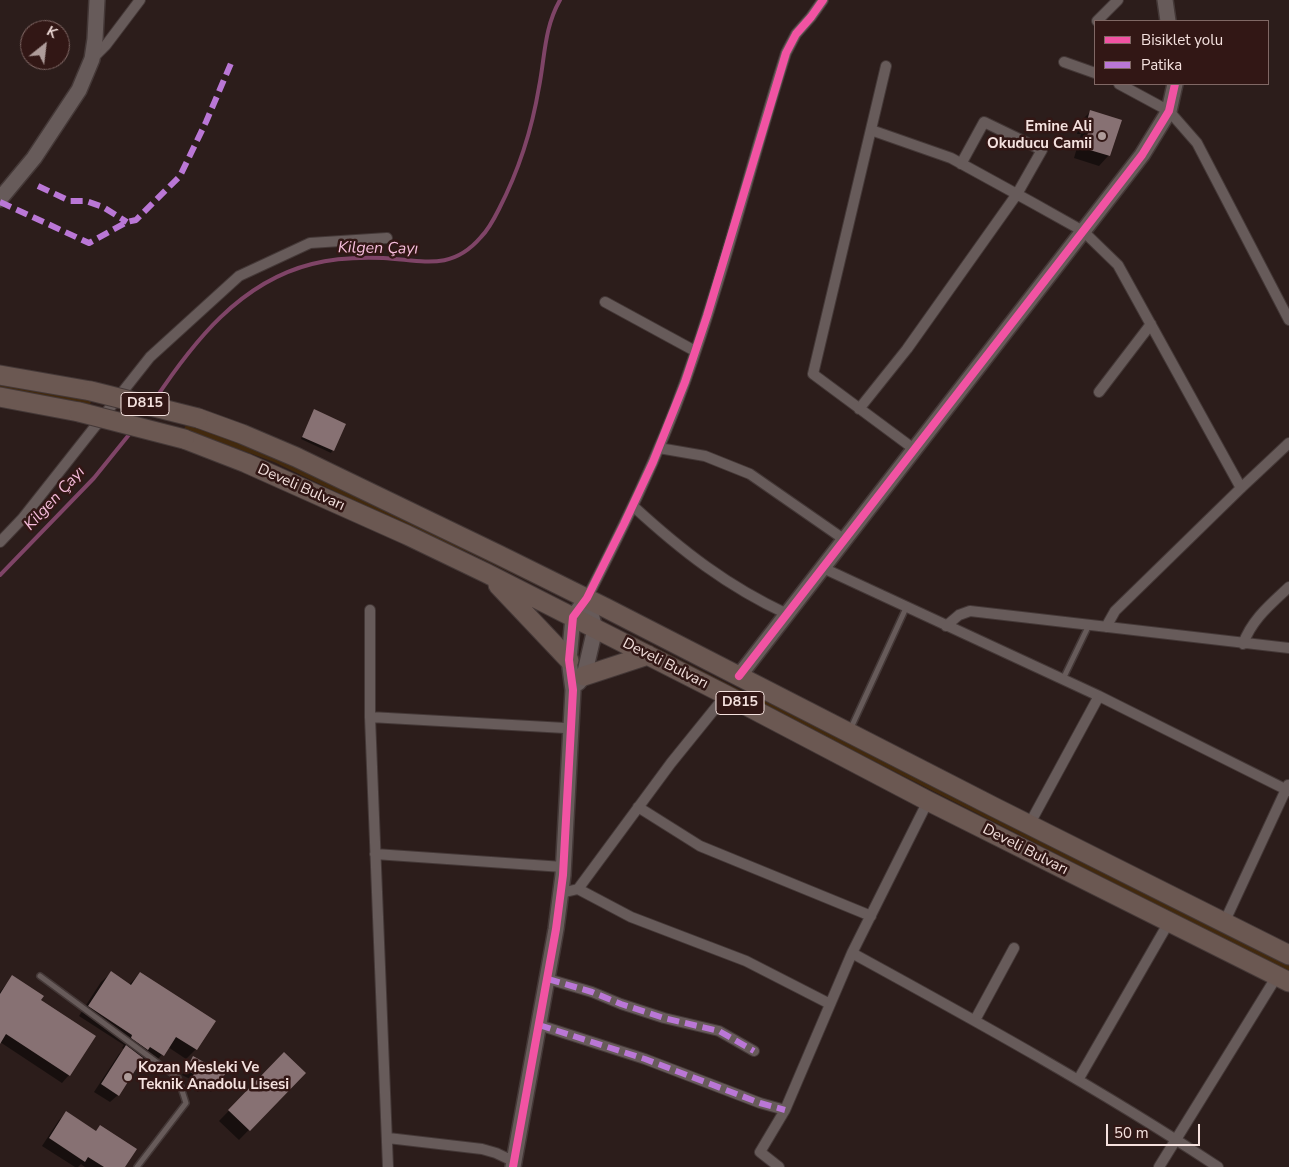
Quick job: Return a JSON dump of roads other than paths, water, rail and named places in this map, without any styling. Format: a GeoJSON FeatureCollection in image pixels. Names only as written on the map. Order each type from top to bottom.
{"type":"FeatureCollection","features":[{"type":"Feature","properties":{"kind":"highway","name":"Develi Bulvarı"},"geometry":{"type":"LineString","coordinates":[[0,375],[91,391],[198,418],[296,457],[587,598],[1029,825],[1289,955]]}},
{"type":"Feature","properties":{"kind":"highway","name":"Develi Bulvarı"},"geometry":{"type":"LineString","coordinates":[[0,397],[79,412],[184,439],[246,463],[407,535],[573,617],[928,801],[1283,979]]}},
{"type":"Feature","properties":{"kind":"highway"},"geometry":{"type":"LineString","coordinates":[[486,573],[569,660]]}},
{"type":"Feature","properties":{"kind":"highway"},"geometry":{"type":"LineString","coordinates":[[578,683],[648,656]]}},
{"type":"Feature","properties":{"kind":"street"},"geometry":{"type":"LineString","coordinates":[[0,199],[34,158],[79,90],[92,60],[97,0]]}},
{"type":"Feature","properties":{"kind":"street"},"geometry":{"type":"LineString","coordinates":[[92,60],[140,0]]}},
{"type":"Feature","properties":{"kind":"street"},"geometry":{"type":"LineString","coordinates":[[578,683],[569,660],[573,617],[587,598],[633,506],[659,448],[696,351],[786,54],[796,34],[811,18],[823,0]]}},
{"type":"Feature","properties":{"kind":"street"},"geometry":{"type":"LineString","coordinates":[[1099,20],[1118,0]]}},
{"type":"Feature","properties":{"kind":"street"},"geometry":{"type":"LineString","coordinates":[[1165,0],[1168,20]]}},
{"type":"Feature","properties":{"kind":"street"},"geometry":{"type":"LineString","coordinates":[[1064,62],[1094,73]]}},
{"type":"Feature","properties":{"kind":"street"},"geometry":{"type":"LineString","coordinates":[[886,66],[813,374],[914,449]]}},
{"type":"Feature","properties":{"kind":"street"},"geometry":{"type":"LineString","coordinates":[[1121,85],[1169,111],[1197,143],[1289,320]]}},
{"type":"Feature","properties":{"kind":"street"},"geometry":{"type":"LineString","coordinates":[[739,676],[1142,155],[1169,111],[1175,85]]}},
{"type":"Feature","properties":{"kind":"street"},"geometry":{"type":"LineString","coordinates":[[859,409],[907,349],[1017,194],[1042,150],[984,122],[961,164]]}},
{"type":"Feature","properties":{"kind":"street"},"geometry":{"type":"LineString","coordinates":[[871,130],[951,158],[1083,231],[1118,265],[1241,488]]}},
{"type":"Feature","properties":{"kind":"street"},"geometry":{"type":"LineString","coordinates":[[0,542],[22,519],[150,357],[239,276],[310,243],[387,238]]}},
{"type":"Feature","properties":{"kind":"street"},"geometry":{"type":"LineString","coordinates":[[606,302],[696,351]]}},
{"type":"Feature","properties":{"kind":"street"},"geometry":{"type":"LineString","coordinates":[[1099,392],[1151,324]]}},
{"type":"Feature","properties":{"kind":"street"},"geometry":{"type":"LineString","coordinates":[[1106,627],[1115,611],[1289,443]]}},
{"type":"Feature","properties":{"kind":"street"},"geometry":{"type":"LineString","coordinates":[[659,448],[705,456],[750,474],[844,540]]}},
{"type":"Feature","properties":{"kind":"street"},"geometry":{"type":"LineString","coordinates":[[633,506],[699,563],[757,600],[787,614]]}},
{"type":"Feature","properties":{"kind":"street"},"geometry":{"type":"LineString","coordinates":[[823,568],[1099,696],[1288,788],[1224,922]]}},
{"type":"Feature","properties":{"kind":"street"},"geometry":{"type":"LineString","coordinates":[[1243,644],[1256,619],[1289,587]]}},
{"type":"Feature","properties":{"kind":"street"},"geometry":{"type":"LineString","coordinates":[[388,1138],[482,1149],[496,1152],[518,1165],[561,893],[570,730],[578,683],[595,629],[587,598]]}},
{"type":"Feature","properties":{"kind":"street"},"geometry":{"type":"LineString","coordinates":[[370,610],[370,717],[388,1167]]}},
{"type":"Feature","properties":{"kind":"street"},"geometry":{"type":"LineString","coordinates":[[946,626],[959,615],[970,611],[1289,648]]}},
{"type":"Feature","properties":{"kind":"street"},"geometry":{"type":"LineString","coordinates":[[578,889],[638,807],[726,695]]}},
{"type":"Feature","properties":{"kind":"street"},"geometry":{"type":"LineString","coordinates":[[1029,825],[1099,696]]}},
{"type":"Feature","properties":{"kind":"street"},"geometry":{"type":"LineString","coordinates":[[370,717],[565,728],[570,730]]}},
{"type":"Feature","properties":{"kind":"street"},"geometry":{"type":"LineString","coordinates":[[779,1167],[760,1152],[785,1110],[852,953],[928,801]]}},
{"type":"Feature","properties":{"kind":"street"},"geometry":{"type":"LineString","coordinates":[[638,807],[700,846],[870,916]]}},
{"type":"Feature","properties":{"kind":"street"},"geometry":{"type":"LineString","coordinates":[[375,854],[563,867]]}},
{"type":"Feature","properties":{"kind":"street"},"geometry":{"type":"LineString","coordinates":[[561,893],[578,889],[631,916],[746,961],[830,1004]]}},
{"type":"Feature","properties":{"kind":"street"},"geometry":{"type":"LineString","coordinates":[[1078,1080],[1169,922]]}},
{"type":"Feature","properties":{"kind":"street"},"geometry":{"type":"LineString","coordinates":[[975,1020],[1014,948]]}},
{"type":"Feature","properties":{"kind":"street"},"geometry":{"type":"LineString","coordinates":[[852,953],[975,1020],[1078,1080],[1176,1139],[1218,1167]]}},
{"type":"Feature","properties":{"kind":"street"},"geometry":{"type":"LineString","coordinates":[[548,979],[592,992],[664,1018],[718,1031],[754,1051]]}},
{"type":"Feature","properties":{"kind":"street"},"geometry":{"type":"LineString","coordinates":[[1158,1167],[1283,979]]}},
{"type":"Feature","properties":{"kind":"street"},"geometry":{"type":"LineString","coordinates":[[539,1025],[620,1051],[760,1103],[785,1110]]}},
{"type":"Feature","properties":{"kind":"lane"},"geometry":{"type":"LineString","coordinates":[[849,733],[906,608]]}},
{"type":"Feature","properties":{"kind":"lane"},"geometry":{"type":"LineString","coordinates":[[1063,679],[1089,625]]}},
{"type":"Feature","properties":{"kind":"lane"},"geometry":{"type":"LineString","coordinates":[[40,976],[178,1078],[186,1103],[137,1167]]}},
{"type":"Feature","properties":{"kind":"waterway","name":"Kilgen Çayı"},"geometry":{"type":"LineString","coordinates":[[154,401],[185,357],[221,317],[262,285],[286,273],[312,264],[347,258],[447,260],[470,248],[489,227],[499,209],[524,149],[536,103],[548,32],[560,0]]}},
{"type":"Feature","properties":{"kind":"waterway","name":"Kilgen Çayı"},"geometry":{"type":"LineString","coordinates":[[0,575],[94,478],[132,431]]}},
{"type":"Feature","properties":{"kind":"place","name":"Emine Ali Okuducu Camii"},"geometry":{"type":"Point","coordinates":[1102,136]}},
{"type":"Feature","properties":{"kind":"place","name":"Kozan Mesleki Ve Teknik Anadolu Lisesi"},"geometry":{"type":"Point","coordinates":[128,1077]}}]}
